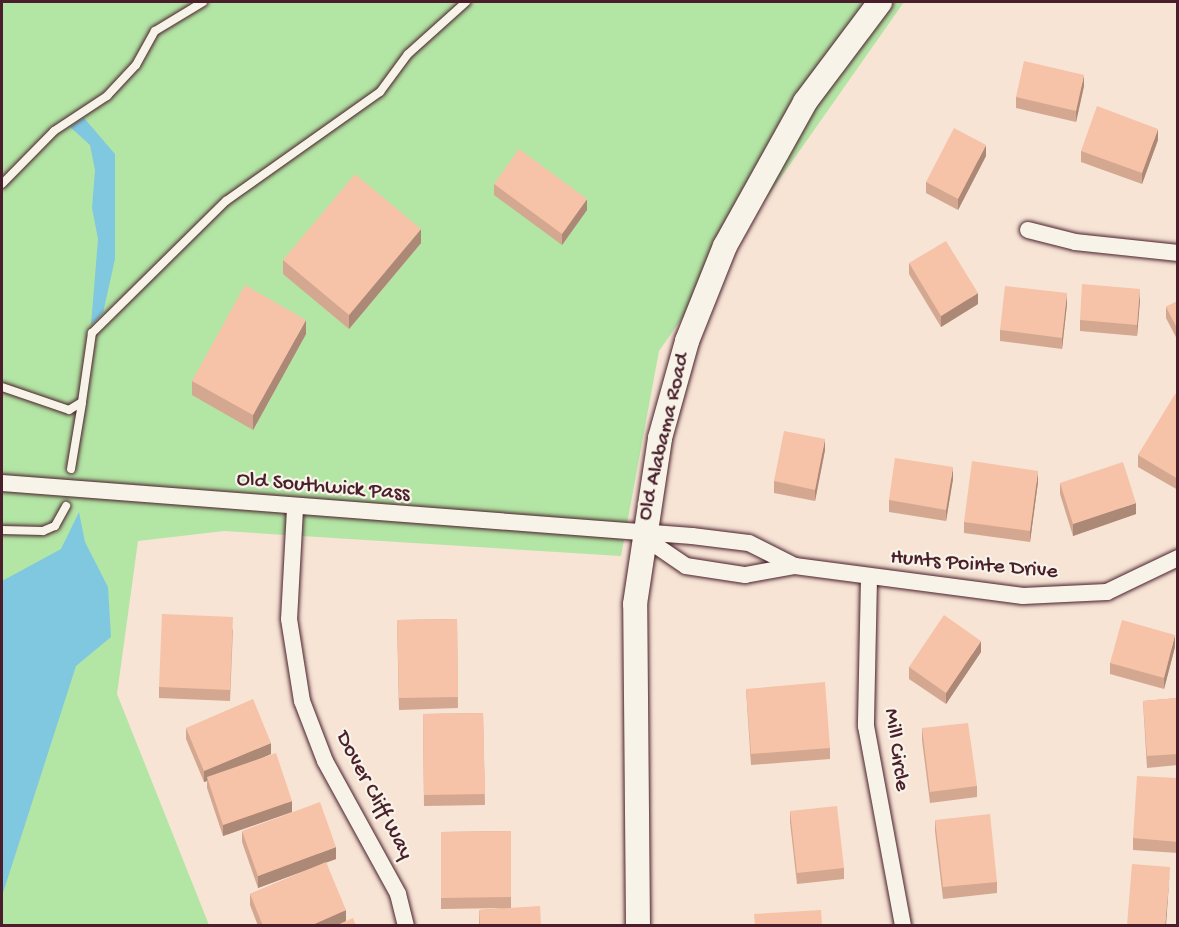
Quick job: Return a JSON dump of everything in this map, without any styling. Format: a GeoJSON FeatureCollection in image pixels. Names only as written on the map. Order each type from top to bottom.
{"type":"FeatureCollection","features":[{"type":"Feature","properties":{"kind":"main road","name":"Old Alabama Road"},"geometry":{"type":"LineString","coordinates":[[638,926],[633,672],[642,536],[673,392],[725,246],[805,102],[880,2]]}},
{"type":"Feature","properties":{"kind":"street"},"geometry":{"type":"LineString","coordinates":[[1028,230],[1075,242],[1178,253]]}},
{"type":"Feature","properties":{"kind":"street","name":"Old Southwick Pass"},"geometry":{"type":"LineString","coordinates":[[2,483],[642,536]]}},
{"type":"Feature","properties":{"kind":"street","name":"Dover Cliff Way"},"geometry":{"type":"LineString","coordinates":[[295,509],[289,619],[302,701],[325,761],[382,860],[406,926]]}},
{"type":"Feature","properties":{"kind":"street","name":"Hunts Pointe Drive"},"geometry":{"type":"LineString","coordinates":[[642,536],[686,566],[745,574],[795,566]]}},
{"type":"Feature","properties":{"kind":"street","name":"Hunts Pointe Drive"},"geometry":{"type":"LineString","coordinates":[[642,536],[749,543],[795,566],[869,578],[1060,598],[1107,592],[1178,558]]}},
{"type":"Feature","properties":{"kind":"street","name":"Mill Circle"},"geometry":{"type":"LineString","coordinates":[[869,578],[866,726],[903,926]]}},
{"type":"Feature","properties":{"kind":"lane"},"geometry":{"type":"LineString","coordinates":[[2,184],[54,131],[89,110],[136,65],[155,31],[204,2]]}},
{"type":"Feature","properties":{"kind":"lane"},"geometry":{"type":"LineString","coordinates":[[71,469],[92,333],[226,201],[380,92],[408,54],[466,2]]}},
{"type":"Feature","properties":{"kind":"lane"},"geometry":{"type":"LineString","coordinates":[[2,387],[69,411],[82,402]]}},
{"type":"Feature","properties":{"kind":"lane"},"geometry":{"type":"LineString","coordinates":[[2,530],[43,531],[55,526],[66,506]]}},
{"type":"Feature","properties":{"kind":"green space"},"geometry":{"type":"Polygon","coordinates":[[[2,2],[904,2],[659,351],[621,556],[224,531],[138,541],[117,694],[209,925],[2,926],[2,2]]]}},
{"type":"Feature","properties":{"kind":"water"},"geometry":{"type":"Polygon","coordinates":[[[84,118],[115,154],[115,259],[103,313],[91,325],[98,239],[92,208],[95,170],[90,145],[70,127],[84,118]]]}},
{"type":"Feature","properties":{"kind":"water"},"geometry":{"type":"Polygon","coordinates":[[[79,512],[85,542],[108,587],[111,637],[76,666],[2,896],[2,581],[61,549],[79,512]]]}},
{"type":"Feature","properties":{"kind":"building"},"geometry":{"type":"Polygon","coordinates":[[[1024,61],[1084,75],[1076,111],[1016,97],[1024,61]]]}},
{"type":"Feature","properties":{"kind":"building"},"geometry":{"type":"Polygon","coordinates":[[[1097,106],[1158,129],[1142,173],[1081,151],[1097,106]]]}},
{"type":"Feature","properties":{"kind":"building"},"geometry":{"type":"Polygon","coordinates":[[[954,128],[986,145],[958,199],[926,182],[954,128]]]}},
{"type":"Feature","properties":{"kind":"building"},"geometry":{"type":"Polygon","coordinates":[[[519,149],[587,199],[562,234],[494,184],[519,149]]]}},
{"type":"Feature","properties":{"kind":"building"},"geometry":{"type":"Polygon","coordinates":[[[355,174],[421,229],[349,315],[283,260],[355,174]]]}},
{"type":"Feature","properties":{"kind":"building"},"geometry":{"type":"Polygon","coordinates":[[[946,241],[978,293],[941,316],[909,263],[946,241]]]}},
{"type":"Feature","properties":{"kind":"building"},"geometry":{"type":"Polygon","coordinates":[[[1082,284],[1140,289],[1137,325],[1080,320],[1082,284]]]}},
{"type":"Feature","properties":{"kind":"building"},"geometry":{"type":"Polygon","coordinates":[[[245,285],[306,320],[253,415],[192,381],[245,285]]]}},
{"type":"Feature","properties":{"kind":"building"},"geometry":{"type":"Polygon","coordinates":[[[1005,286],[1067,293],[1062,338],[1000,330],[1005,286]]]}},
{"type":"Feature","properties":{"kind":"building"},"geometry":{"type":"Polygon","coordinates":[[[1178,301],[1178,330],[1166,307],[1178,301]]]}},
{"type":"Feature","properties":{"kind":"building"},"geometry":{"type":"Polygon","coordinates":[[[1175,394],[1178,396],[1178,479],[1138,455],[1175,394]]]}},
{"type":"Feature","properties":{"kind":"building"},"geometry":{"type":"Polygon","coordinates":[[[784,431],[825,439],[815,490],[774,481],[784,431]]]}},
{"type":"Feature","properties":{"kind":"building"},"geometry":{"type":"Polygon","coordinates":[[[895,458],[953,467],[946,510],[889,500],[895,458]]]}},
{"type":"Feature","properties":{"kind":"building"},"geometry":{"type":"Polygon","coordinates":[[[972,461],[1038,471],[1030,531],[964,522],[972,461]]]}},
{"type":"Feature","properties":{"kind":"building"},"geometry":{"type":"Polygon","coordinates":[[[1123,462],[1136,503],[1073,524],[1060,483],[1123,462]]]}},
{"type":"Feature","properties":{"kind":"building"},"geometry":{"type":"Polygon","coordinates":[[[162,614],[233,617],[230,690],[159,687],[162,614]]]}},
{"type":"Feature","properties":{"kind":"building"},"geometry":{"type":"Polygon","coordinates":[[[944,615],[981,641],[946,693],[909,667],[944,615]]]}},
{"type":"Feature","properties":{"kind":"building"},"geometry":{"type":"Polygon","coordinates":[[[457,619],[458,697],[399,698],[397,620],[457,619]]]}},
{"type":"Feature","properties":{"kind":"building"},"geometry":{"type":"Polygon","coordinates":[[[1122,620],[1175,635],[1164,678],[1110,663],[1122,620]]]}},
{"type":"Feature","properties":{"kind":"building"},"geometry":{"type":"Polygon","coordinates":[[[825,682],[830,748],[751,754],[746,689],[825,682]]]}},
{"type":"Feature","properties":{"kind":"building"},"geometry":{"type":"Polygon","coordinates":[[[1178,698],[1178,754],[1147,756],[1143,701],[1178,698]]]}},
{"type":"Feature","properties":{"kind":"building"},"geometry":{"type":"Polygon","coordinates":[[[253,699],[271,743],[204,771],[186,728],[253,699]]]}},
{"type":"Feature","properties":{"kind":"building"},"geometry":{"type":"Polygon","coordinates":[[[483,713],[485,794],[424,795],[423,714],[483,713]]]}},
{"type":"Feature","properties":{"kind":"building"},"geometry":{"type":"Polygon","coordinates":[[[968,723],[977,786],[930,792],[922,728],[968,723]]]}},
{"type":"Feature","properties":{"kind":"building"},"geometry":{"type":"Polygon","coordinates":[[[276,753],[292,801],[223,825],[207,777],[276,753]]]}},
{"type":"Feature","properties":{"kind":"building"},"geometry":{"type":"Polygon","coordinates":[[[1137,776],[1178,778],[1178,842],[1133,838],[1137,776]]]}},
{"type":"Feature","properties":{"kind":"building"},"geometry":{"type":"Polygon","coordinates":[[[320,802],[336,847],[258,876],[242,831],[320,802]]]}},
{"type":"Feature","properties":{"kind":"building"},"geometry":{"type":"Polygon","coordinates":[[[837,806],[844,868],[797,873],[790,811],[837,806]]]}},
{"type":"Feature","properties":{"kind":"building"},"geometry":{"type":"Polygon","coordinates":[[[990,814],[997,882],[943,887],[935,820],[990,814]]]}},
{"type":"Feature","properties":{"kind":"building"},"geometry":{"type":"Polygon","coordinates":[[[511,831],[511,897],[441,898],[441,832],[511,831]]]}},
{"type":"Feature","properties":{"kind":"building"},"geometry":{"type":"Polygon","coordinates":[[[326,862],[346,910],[310,926],[263,926],[250,894],[326,862]]]}},
{"type":"Feature","properties":{"kind":"building"},"geometry":{"type":"Polygon","coordinates":[[[1132,864],[1170,867],[1165,926],[1127,925],[1132,864]]]}},
{"type":"Feature","properties":{"kind":"building"},"geometry":{"type":"Polygon","coordinates":[[[540,906],[541,926],[480,926],[479,910],[540,906]]]}},
{"type":"Feature","properties":{"kind":"building"},"geometry":{"type":"Polygon","coordinates":[[[821,910],[822,926],[755,926],[754,914],[821,910]]]}},
{"type":"Feature","properties":{"kind":"building"},"geometry":{"type":"Polygon","coordinates":[[[353,918],[356,926],[335,926],[353,918]]]}}]}
